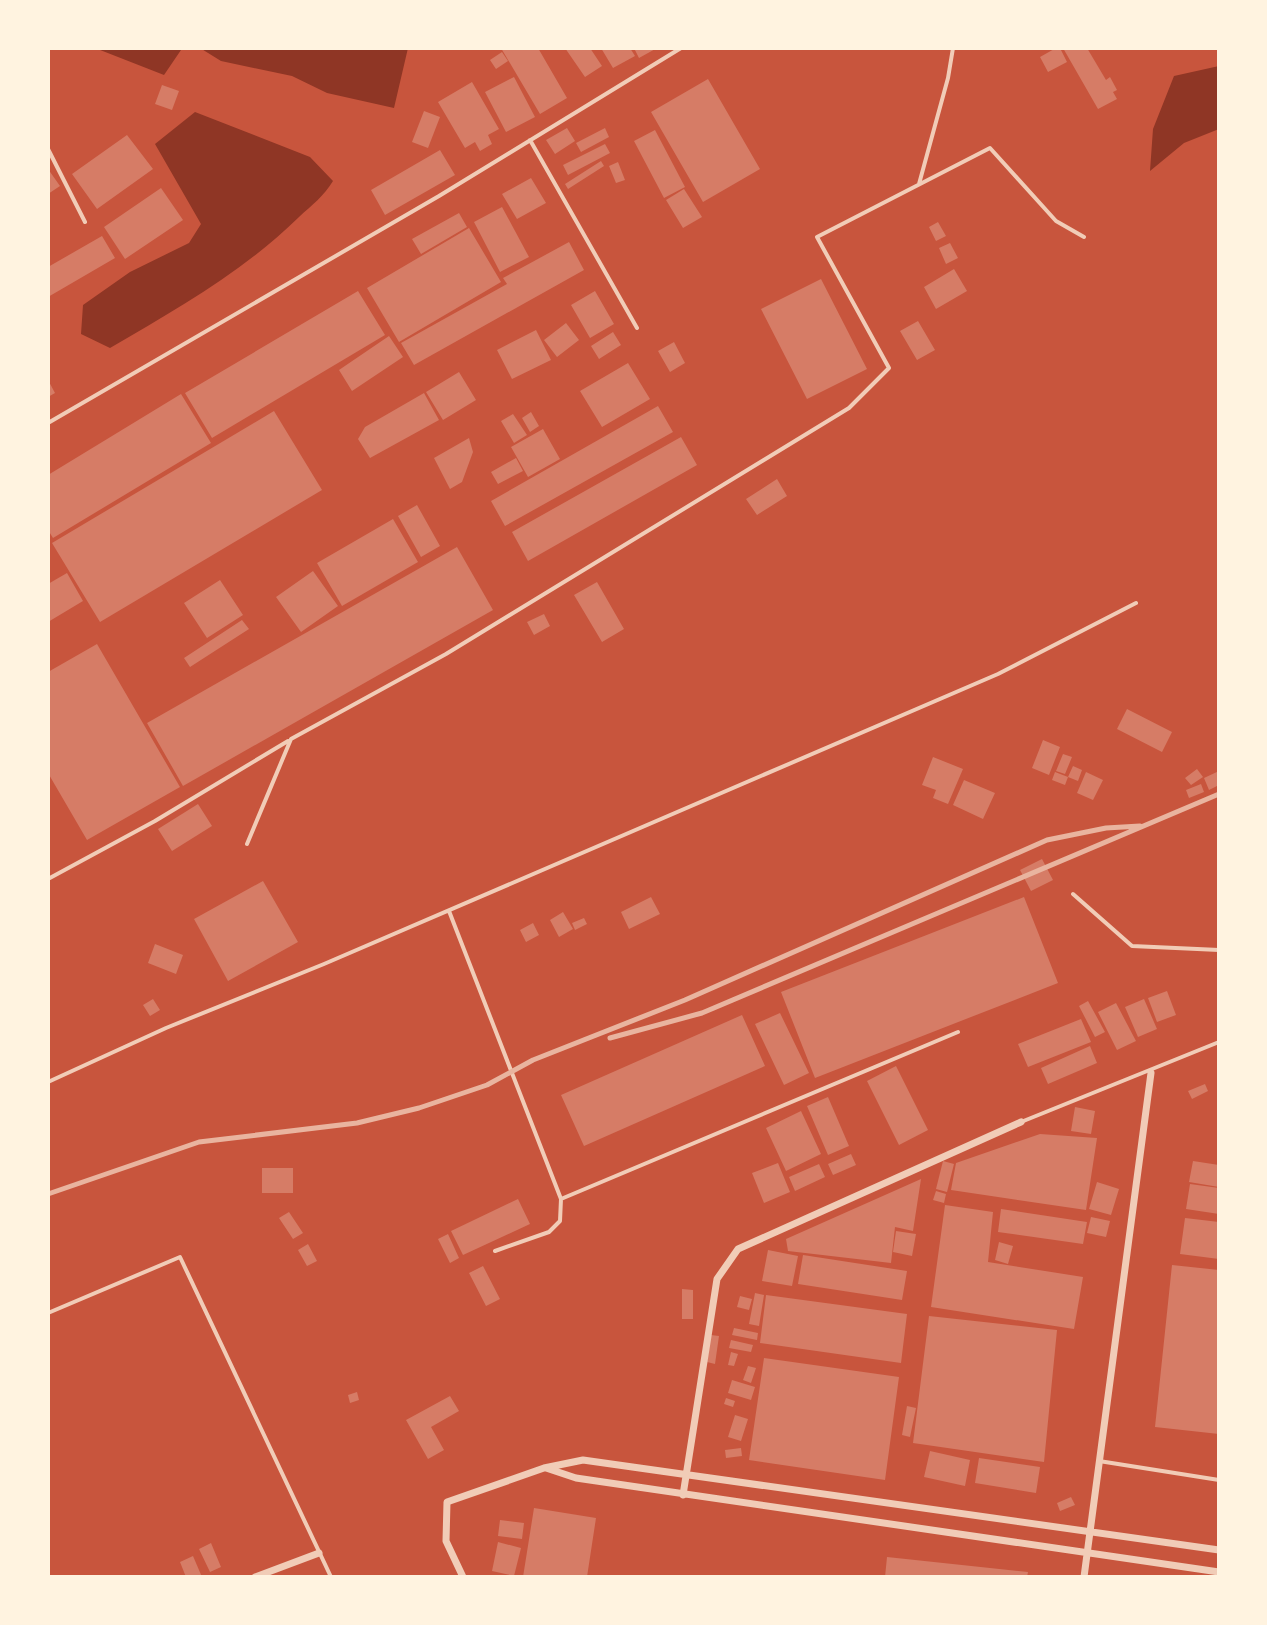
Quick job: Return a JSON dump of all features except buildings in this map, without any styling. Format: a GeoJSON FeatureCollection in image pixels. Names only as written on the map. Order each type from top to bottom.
{"type":"FeatureCollection","features":[{"type":"Feature","properties":{"kind":"street"},"geometry":{"type":"LineString","coordinates":[[1084,1577],[1151,1073]]}},
{"type":"Feature","properties":{"kind":"street"},"geometry":{"type":"LineString","coordinates":[[683,1495],[717,1279],[738,1249],[1021,1122]]}},
{"type":"Feature","properties":{"kind":"street"},"geometry":{"type":"LineString","coordinates":[[463,1577],[446,1541],[447,1502],[544,1468],[583,1460],[686,1472],[1219,1550]]}},
{"type":"Feature","properties":{"kind":"street"},"geometry":{"type":"LineString","coordinates":[[544,1468],[576,1478],[683,1495],[1219,1572]]}},
{"type":"Feature","properties":{"kind":"street"},"geometry":{"type":"LineString","coordinates":[[255,1577],[319,1553]]}},
{"type":"Feature","properties":{"kind":"lane"},"geometry":{"type":"LineString","coordinates":[[48,423],[681,48]]}},
{"type":"Feature","properties":{"kind":"lane"},"geometry":{"type":"LineString","coordinates":[[919,184],[948,78],[953,48]]}},
{"type":"Feature","properties":{"kind":"lane"},"geometry":{"type":"LineString","coordinates":[[530,140],[637,328]]}},
{"type":"Feature","properties":{"kind":"lane"},"geometry":{"type":"LineString","coordinates":[[48,879],[446,654],[849,408],[889,368],[817,237],[990,148],[1056,221],[1084,237]]}},
{"type":"Feature","properties":{"kind":"lane"},"geometry":{"type":"LineString","coordinates":[[48,149],[85,222]]}},
{"type":"Feature","properties":{"kind":"lane"},"geometry":{"type":"LineString","coordinates":[[48,1082],[166,1028],[449,911],[998,674],[1136,603]]}},
{"type":"Feature","properties":{"kind":"lane"},"geometry":{"type":"LineString","coordinates":[[247,844],[291,739]]}},
{"type":"Feature","properties":{"kind":"lane"},"geometry":{"type":"LineString","coordinates":[[1073,894],[1132,946],[1219,950]]}},
{"type":"Feature","properties":{"kind":"lane"},"geometry":{"type":"LineString","coordinates":[[449,911],[561,1199],[560,1221],[549,1232],[495,1251]]}},
{"type":"Feature","properties":{"kind":"lane"},"geometry":{"type":"LineString","coordinates":[[561,1199],[958,1032]]}},
{"type":"Feature","properties":{"kind":"lane"},"geometry":{"type":"LineString","coordinates":[[1021,1122],[1151,1073],[1219,1042]]}},
{"type":"Feature","properties":{"kind":"lane"},"geometry":{"type":"LineString","coordinates":[[48,1313],[180,1257],[331,1577]]}},
{"type":"Feature","properties":{"kind":"lane"},"geometry":{"type":"LineString","coordinates":[[1099,1461],[1219,1480]]}},
{"type":"Feature","properties":{"kind":"shaded area"},"geometry":{"type":"Polygon","coordinates":[[[95,48],[187,48],[181,50],[164,75],[95,48]]]}},
{"type":"Feature","properties":{"kind":"shaded area"},"geometry":{"type":"Polygon","coordinates":[[[200,48],[408,48],[394,108],[327,93],[292,76],[221,61],[200,48]]]}},
{"type":"Feature","properties":{"kind":"shaded area"},"geometry":{"type":"Polygon","coordinates":[[[1219,66],[1219,129],[1184,143],[1150,171],[1153,129],[1174,76],[1219,66]]]}},
{"type":"Feature","properties":{"kind":"shaded area"},"geometry":{"type":"Polygon","coordinates":[[[195,112],[310,157],[333,181],[318,200],[255,255],[209,288],[110,348],[81,334],[83,305],[130,272],[189,243],[201,224],[155,144],[195,112]]]}},
{"type":"Feature","properties":{"kind":"railway"},"geometry":{"type":"LineString","coordinates":[[610,1038],[702,1013],[1219,794]]}},
{"type":"Feature","properties":{"kind":"railway"},"geometry":{"type":"LineString","coordinates":[[48,1194],[199,1142],[357,1123],[419,1108],[487,1085],[533,1060],[685,1000],[1047,840],[1106,828],[1140,826]]}}]}
